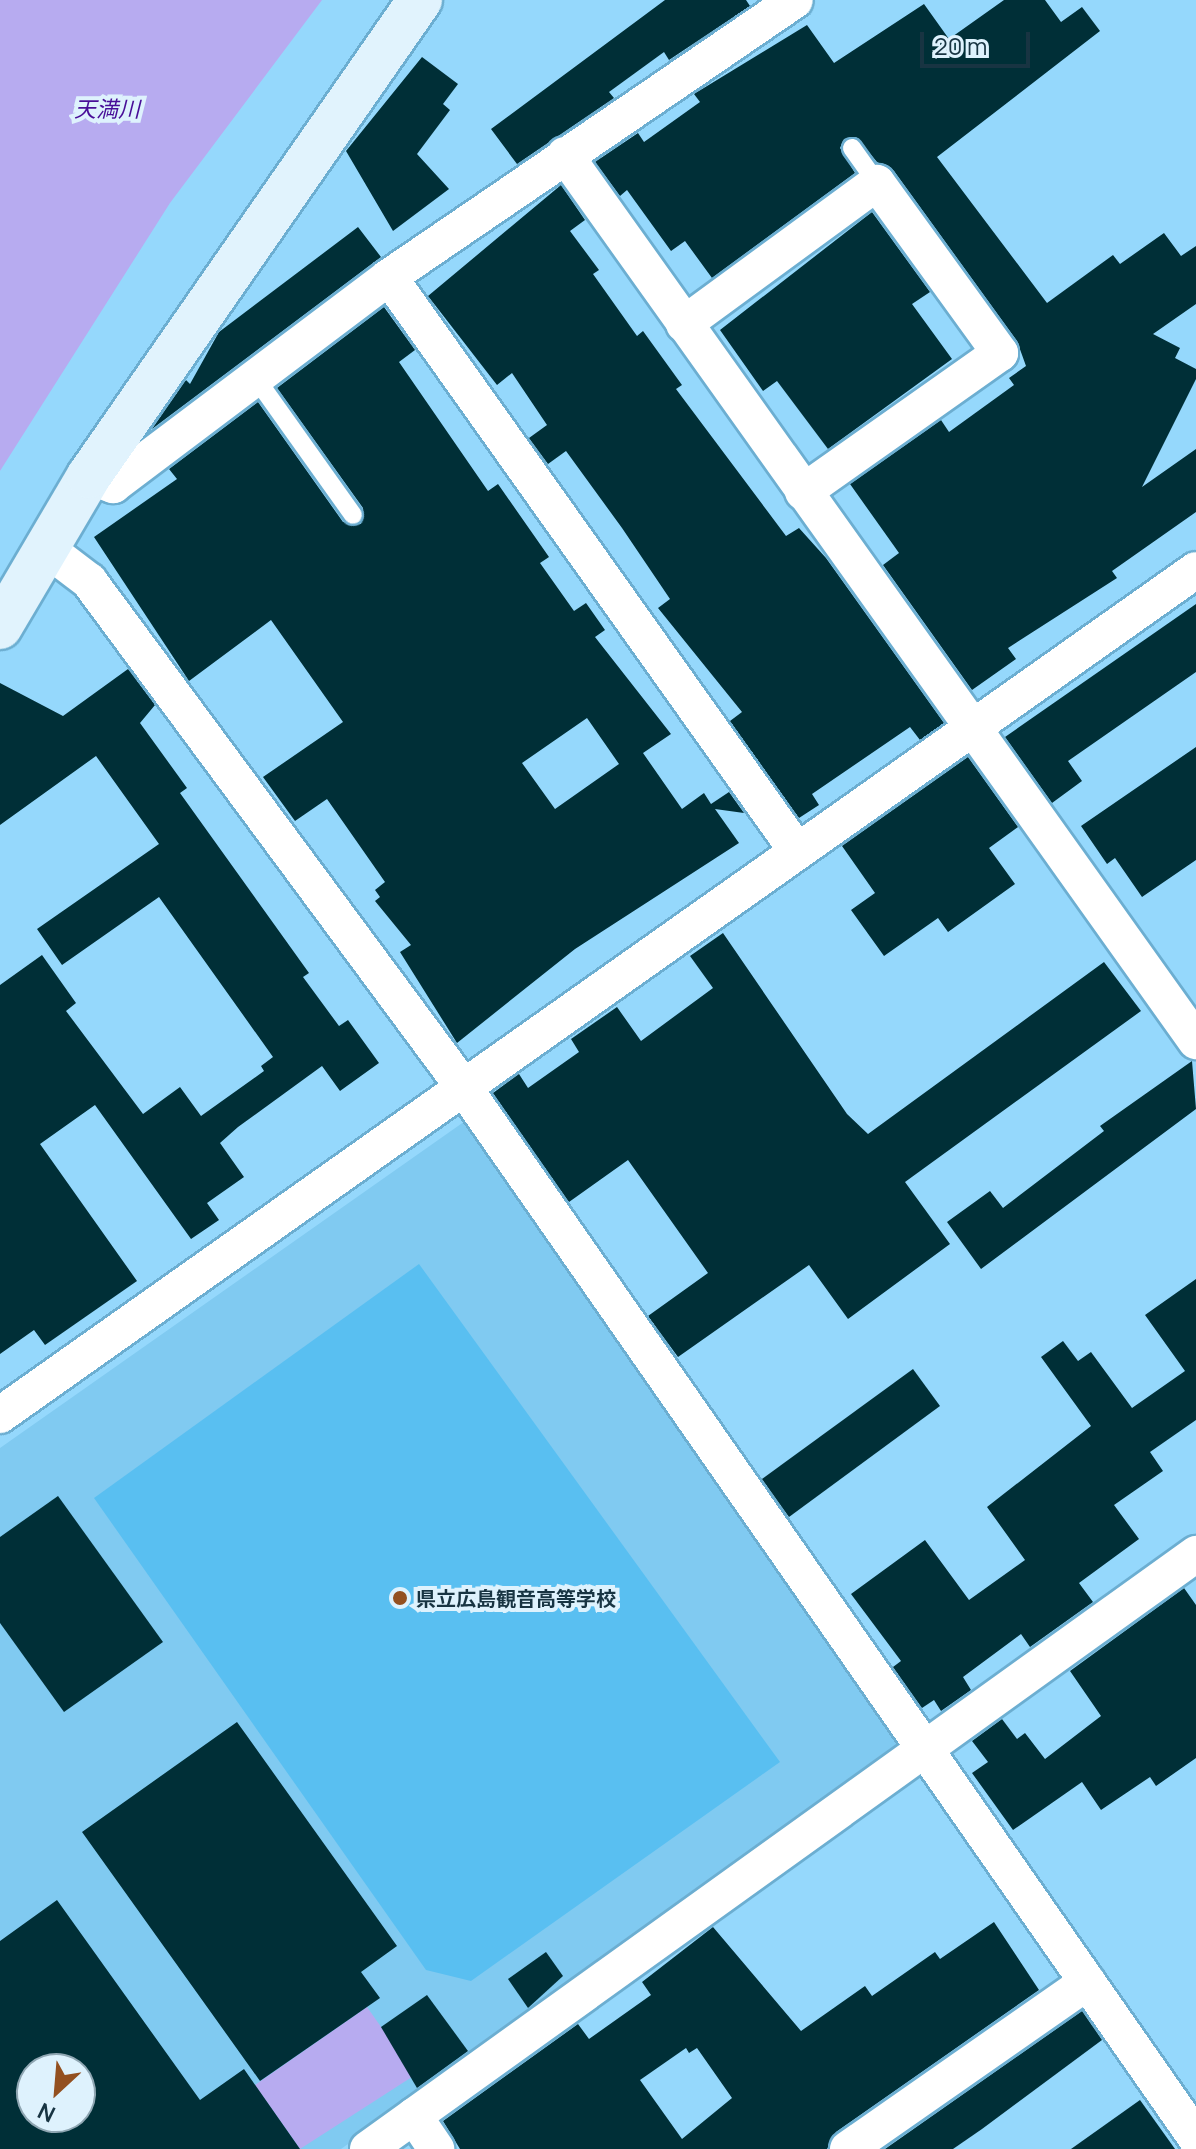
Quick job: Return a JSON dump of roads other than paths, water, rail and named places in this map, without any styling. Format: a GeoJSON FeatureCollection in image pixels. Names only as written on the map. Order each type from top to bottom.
{"type":"FeatureCollection","features":[{"type":"Feature","properties":{"kind":"street"},"geometry":{"type":"LineString","coordinates":[[0,627],[89,476],[420,0]]}},
{"type":"Feature","properties":{"kind":"street"},"geometry":{"type":"LineString","coordinates":[[89,476],[113,485],[389,277],[795,0]]}},
{"type":"Feature","properties":{"kind":"street"},"geometry":{"type":"LineString","coordinates":[[565,155],[1196,1041]]}},
{"type":"Feature","properties":{"kind":"street"},"geometry":{"type":"LineString","coordinates":[[684,324],[877,183],[1000,353],[803,492]]}},
{"type":"Feature","properties":{"kind":"street"},"geometry":{"type":"LineString","coordinates":[[389,277],[797,851]]}},
{"type":"Feature","properties":{"kind":"street"},"geometry":{"type":"LineString","coordinates":[[47,549],[89,581],[462,1085],[922,1750],[1196,2138]]}},
{"type":"Feature","properties":{"kind":"street"},"geometry":{"type":"LineString","coordinates":[[0,1415],[462,1085],[1196,570]]}},
{"type":"Feature","properties":{"kind":"street"},"geometry":{"type":"LineString","coordinates":[[368,2149],[1196,1554]]}},
{"type":"Feature","properties":{"kind":"street"},"geometry":{"type":"LineString","coordinates":[[848,2149],[1087,1982]]}},
{"type":"Feature","properties":{"kind":"street"},"geometry":{"type":"LineString","coordinates":[[414,2116],[436,2149]]}},
{"type":"Feature","properties":{"kind":"lane"},"geometry":{"type":"LineString","coordinates":[[852,148],[877,183]]}},
{"type":"Feature","properties":{"kind":"lane"},"geometry":{"type":"LineString","coordinates":[[255,377],[353,515]]}},
{"type":"Feature","properties":{"kind":"water","name":"天満川"},"geometry":{"type":"Polygon","coordinates":[[[0,0],[322,0],[170,203],[0,471],[0,0]]]}},
{"type":"Feature","properties":{"kind":"water"},"geometry":{"type":"Polygon","coordinates":[[[367,2007],[415,2075],[300,2149],[255,2085],[367,2007]]]}},
{"type":"Feature","properties":{"kind":"place","name":"県立広島観音高等学校"},"geometry":{"type":"Point","coordinates":[400,1598]}}]}
